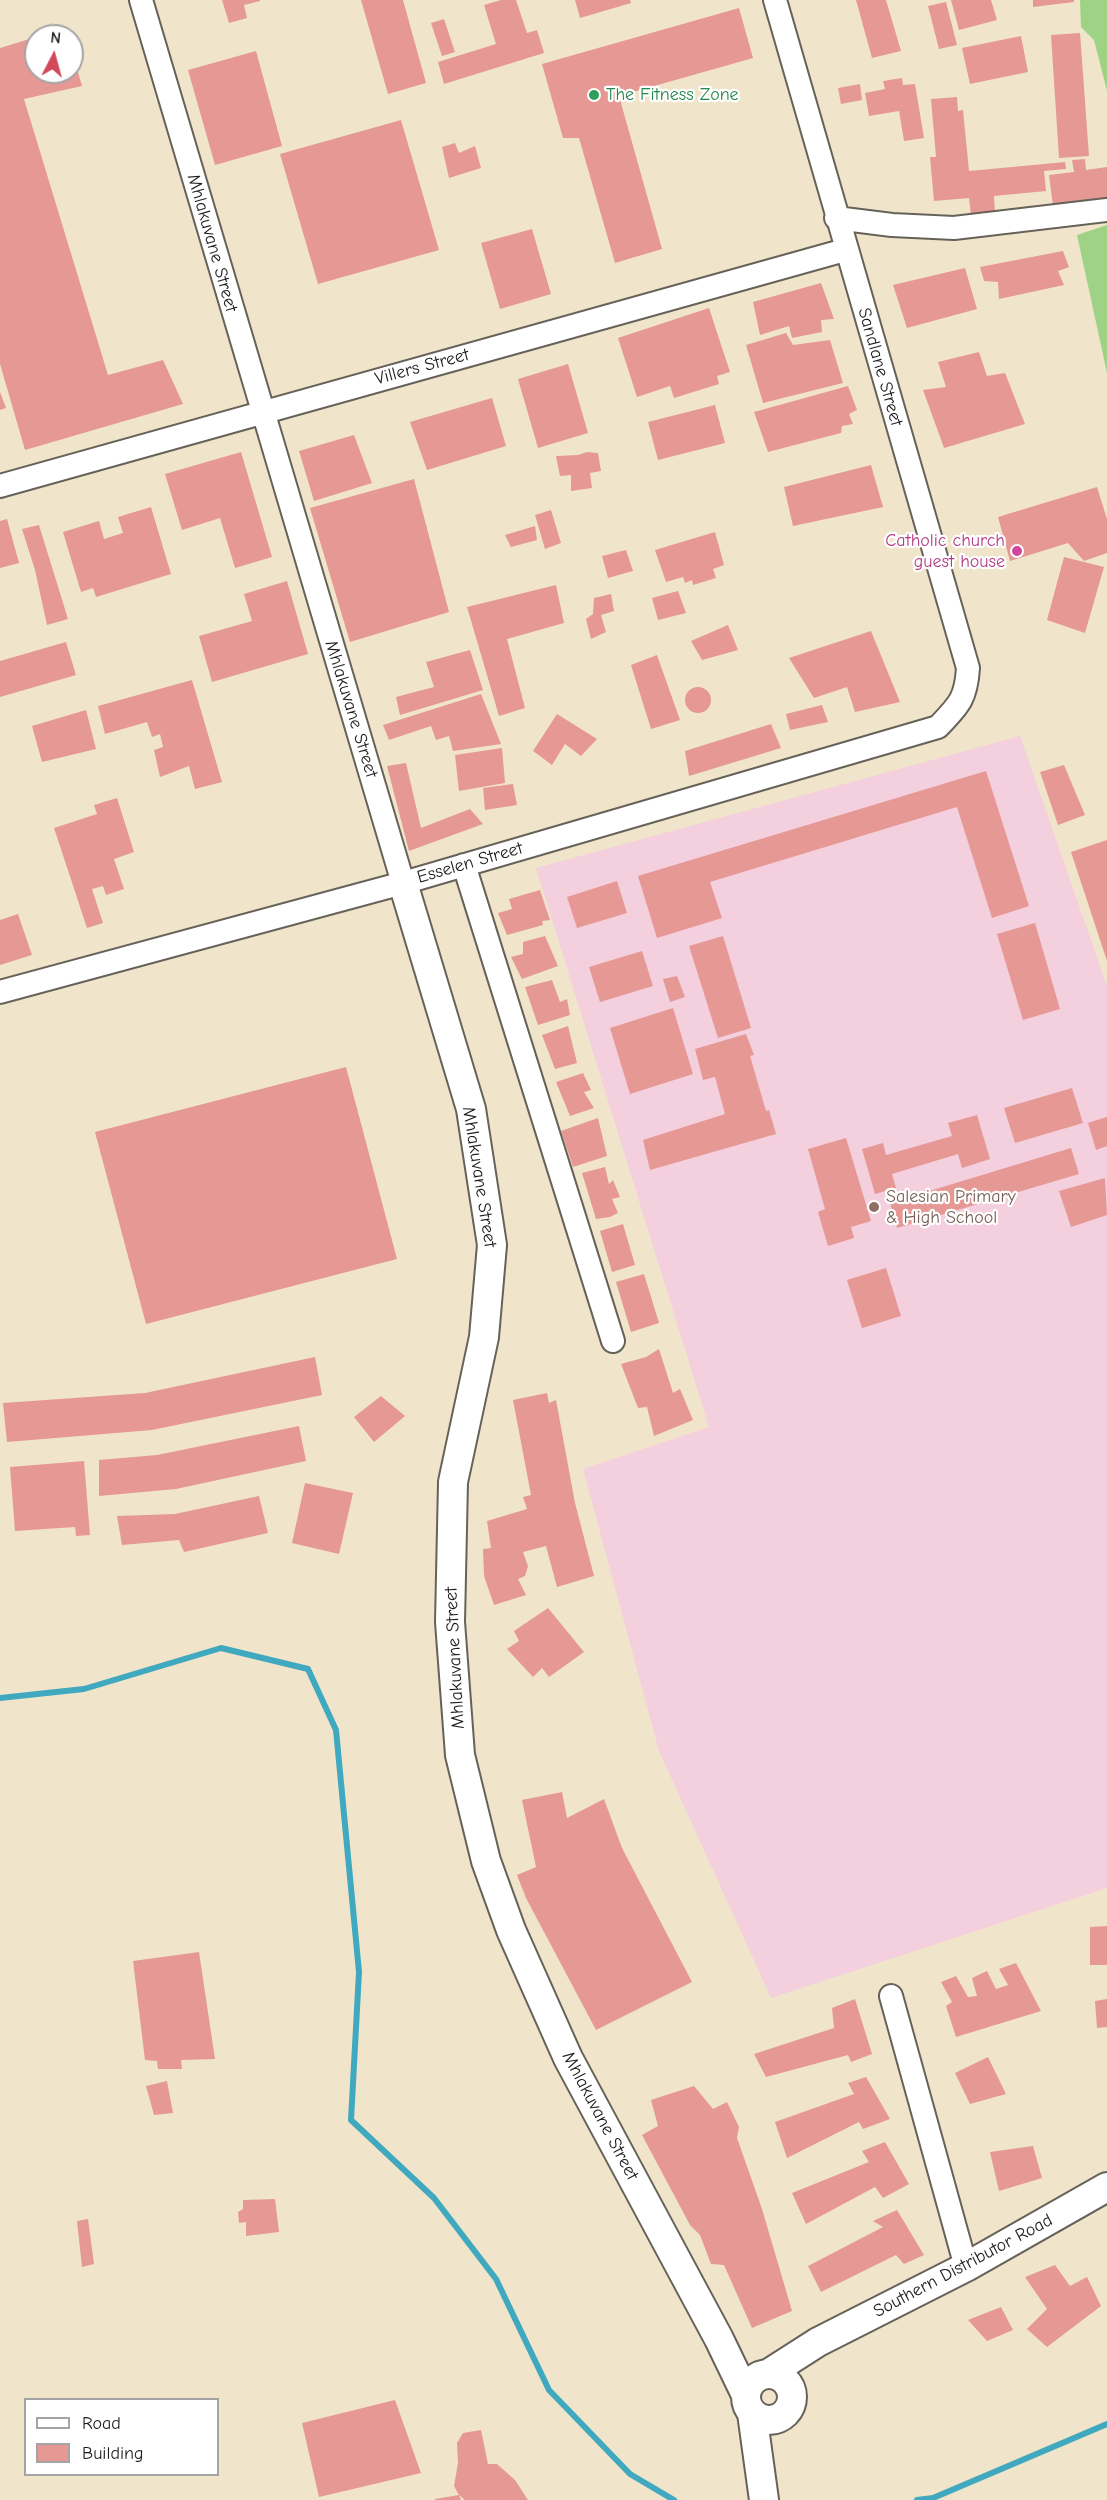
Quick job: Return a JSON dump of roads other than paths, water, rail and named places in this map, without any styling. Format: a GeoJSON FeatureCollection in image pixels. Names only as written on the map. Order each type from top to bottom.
{"type":"FeatureCollection","features":[{"type":"Feature","properties":{"kind":"street","name":"Mhlakuvane Street"},"geometry":{"type":"LineString","coordinates":[[141,0],[261,411],[471,1109],[492,1245],[484,1337],[453,1482],[450,1622],[460,1755],[486,1861],[511,1930],[568,2058],[719,2339],[757,2389],[781,2377],[788,2404]]}},
{"type":"Feature","properties":{"kind":"street","name":"Sandlane Street"},"geometry":{"type":"LineString","coordinates":[[775,0],[836,218],[968,668],[966,691],[938,727]]}},
{"type":"Feature","properties":{"kind":"street"},"geometry":{"type":"LineString","coordinates":[[836,218],[892,225],[954,228],[1107,210]]}},
{"type":"Feature","properties":{"kind":"street","name":"Villers Street"},"geometry":{"type":"LineString","coordinates":[[0,486],[845,249]]}},
{"type":"Feature","properties":{"kind":"street","name":"Esselen Street"},"geometry":{"type":"LineString","coordinates":[[0,992],[403,883],[938,727]]}},
{"type":"Feature","properties":{"kind":"street"},"geometry":{"type":"LineString","coordinates":[[464,865],[614,1341]]}},
{"type":"Feature","properties":{"kind":"street"},"geometry":{"type":"LineString","coordinates":[[891,1996],[966,2266]]}},
{"type":"Feature","properties":{"kind":"street","name":"Southern Distributor Road"},"geometry":{"type":"LineString","coordinates":[[757,2389],[818,2342],[966,2266],[1107,2187]]}},
{"type":"Feature","properties":{"kind":"street"},"geometry":{"type":"LineString","coordinates":[[763,2482],[788,2404],[818,2342]]}},
{"type":"Feature","properties":{"kind":"street"},"geometry":{"type":"LineString","coordinates":[[757,2389],[770,2421],[788,2404]]}},
{"type":"Feature","properties":{"kind":"street"},"geometry":{"type":"LineString","coordinates":[[757,2389],[763,2482]]}},
{"type":"Feature","properties":{"kind":"waterway"},"geometry":{"type":"LineString","coordinates":[[0,1698],[84,1689],[221,1648],[308,1669],[336,1730],[359,1972],[351,2120],[434,2198],[496,2279],[549,2390],[630,2474],[674,2500]]}},
{"type":"Feature","properties":{"kind":"waterway"},"geometry":{"type":"LineString","coordinates":[[917,2500],[933,2498],[1107,2424]]}},
{"type":"Feature","properties":{"kind":"place","name":"The Fitness Zone"},"geometry":{"type":"Point","coordinates":[594,95]}},
{"type":"Feature","properties":{"kind":"place","name":"Catholic church guest house"},"geometry":{"type":"Point","coordinates":[1017,551]}},
{"type":"Feature","properties":{"kind":"place","name":"Salesian Primary & High School"},"geometry":{"type":"Point","coordinates":[874,1207]}}]}
